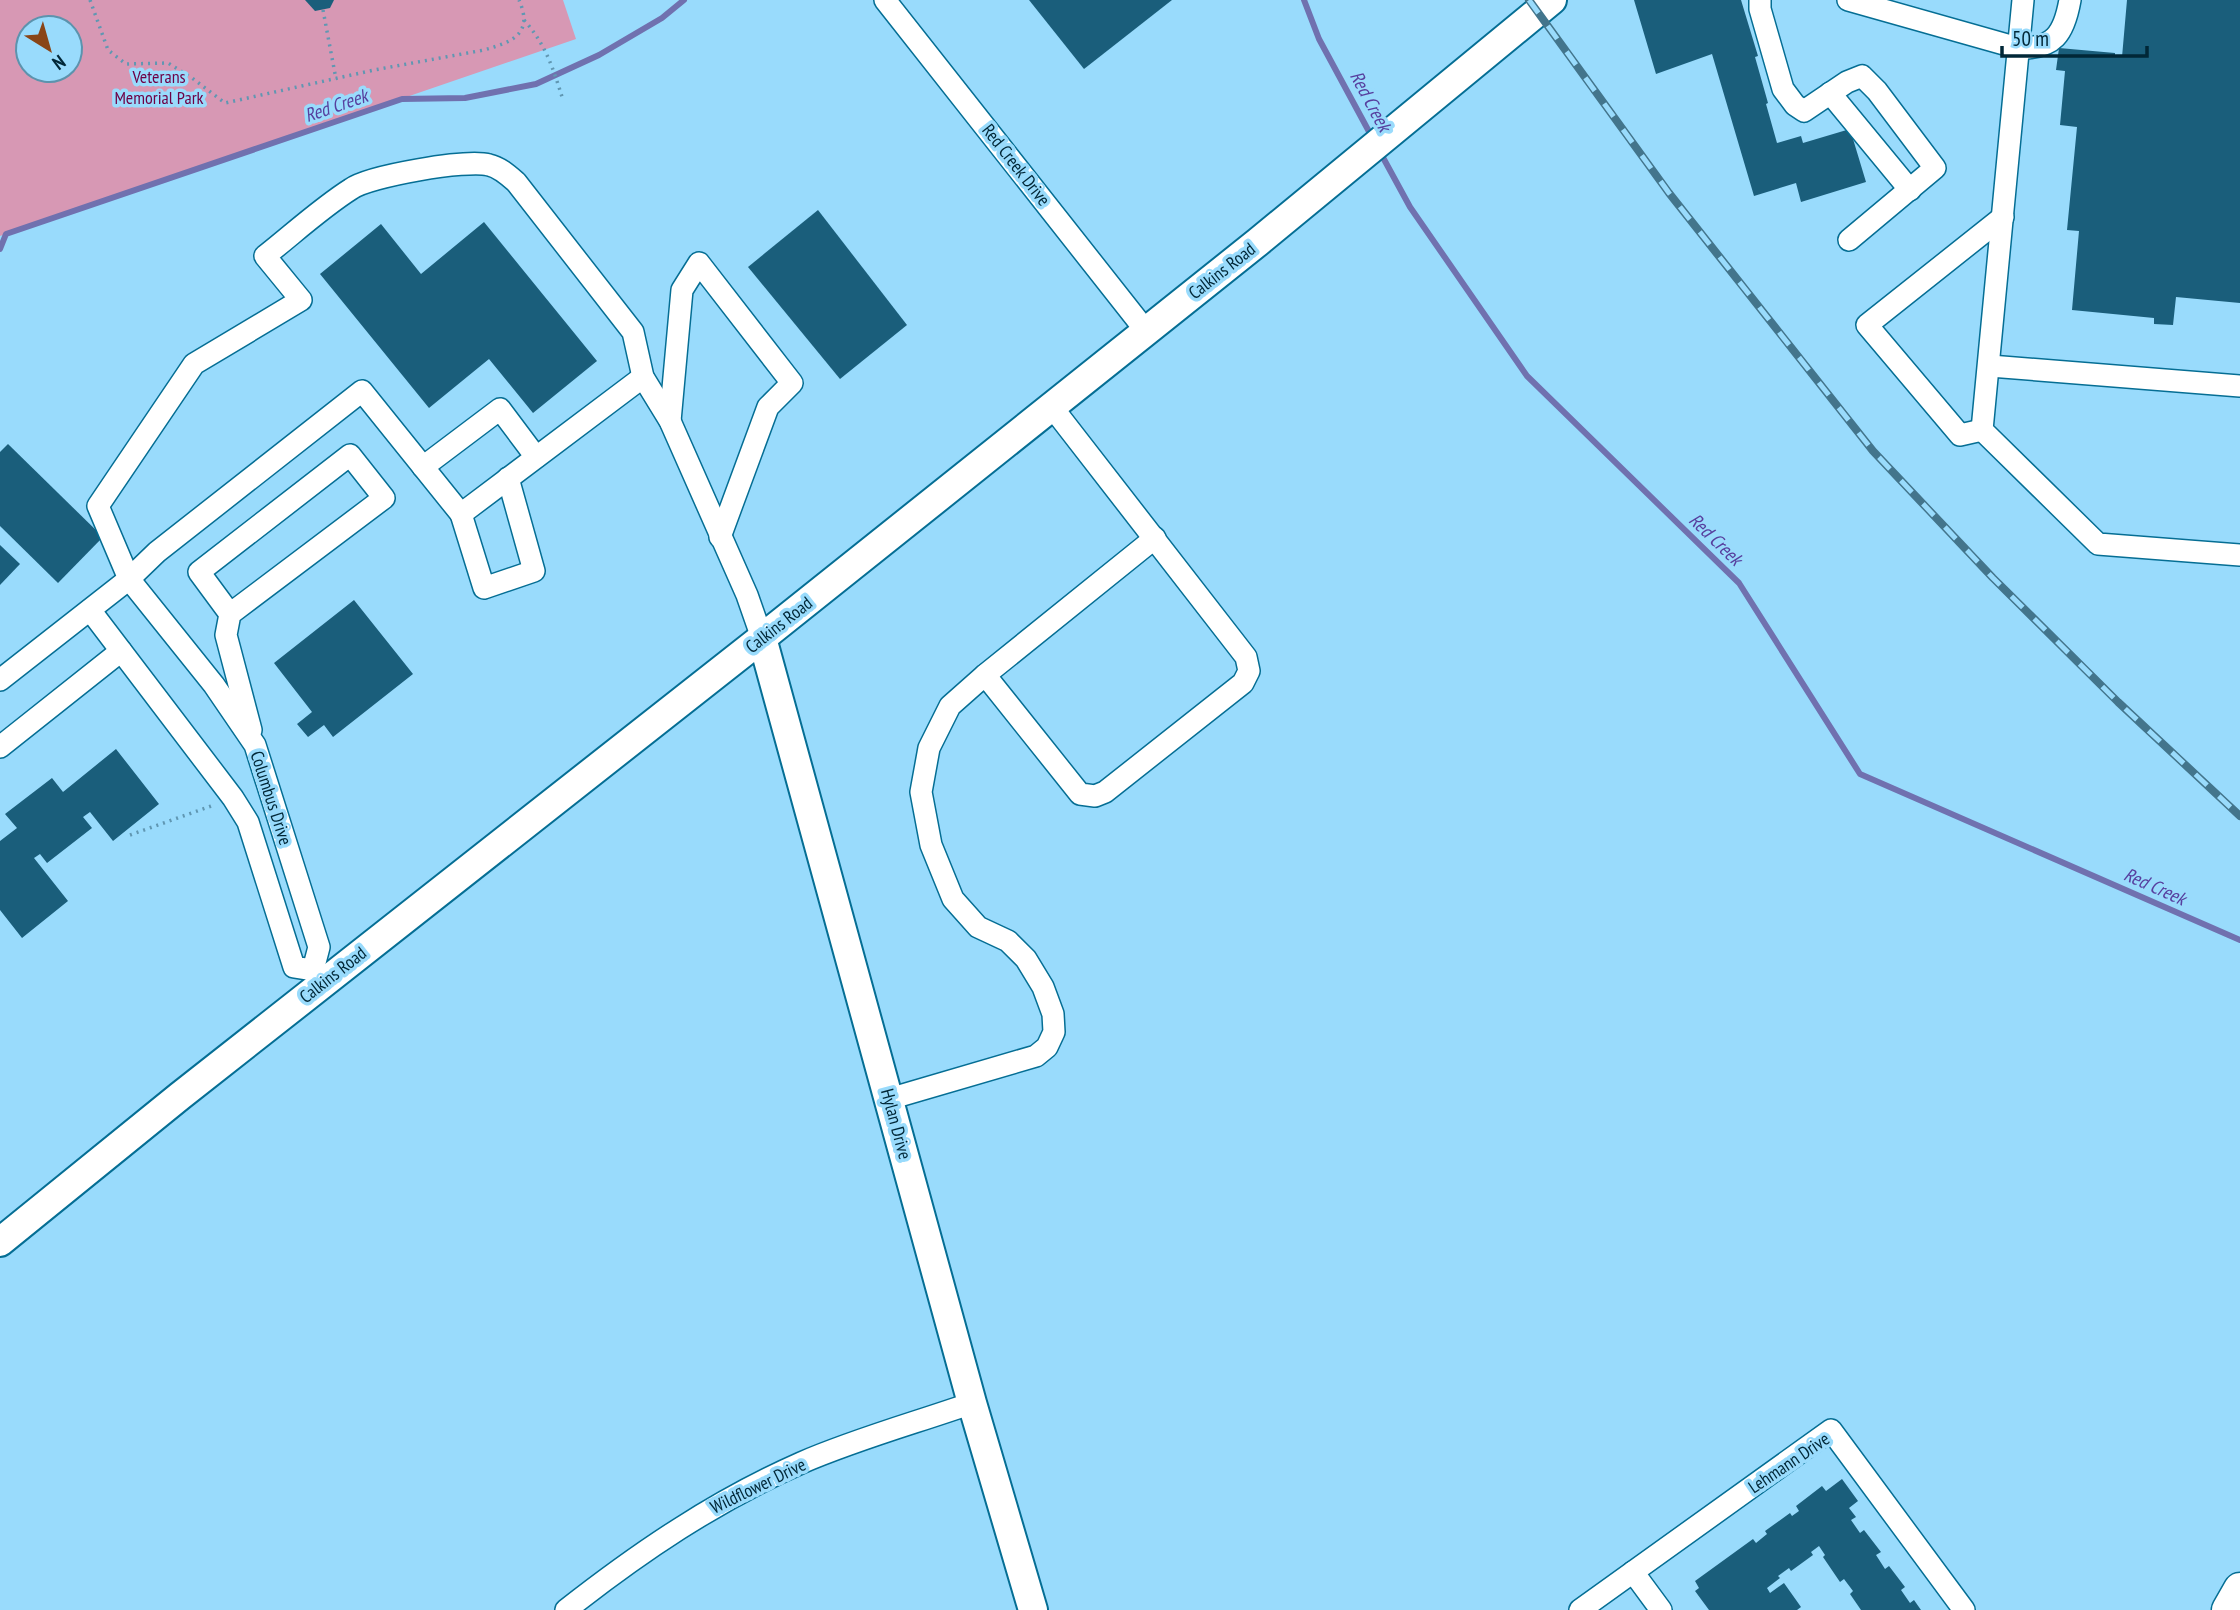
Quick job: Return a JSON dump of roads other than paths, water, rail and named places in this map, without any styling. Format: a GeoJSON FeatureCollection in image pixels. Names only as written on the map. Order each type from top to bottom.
{"type":"FeatureCollection","features":[{"type":"Feature","properties":{"kind":"highway"},"geometry":{"type":"LineString","coordinates":[[2228,1610],[2240,1589]]}},
{"type":"Feature","properties":{"kind":"main road","name":"Calkins Road"},"geometry":{"type":"LineString","coordinates":[[0,1242],[317,977],[762,638],[1052,407],[1552,0]]}},
{"type":"Feature","properties":{"kind":"main road","name":"Hylan Drive"},"geometry":{"type":"LineString","coordinates":[[762,638],[972,1403],[1033,1610]]}},
{"type":"Feature","properties":{"kind":"street","name":"Red Creek Drive"},"geometry":{"type":"LineString","coordinates":[[885,0],[1146,331]]}},
{"type":"Feature","properties":{"kind":"street"},"geometry":{"type":"LineString","coordinates":[[1760,0],[1760,9],[1783,89],[1795,105],[1804,111],[1862,76],[1877,91],[1935,169],[1849,240]]}},
{"type":"Feature","properties":{"kind":"street"},"geometry":{"type":"LineString","coordinates":[[1848,0],[2018,48],[2037,48],[2054,39],[2063,26],[2070,0]]}},
{"type":"Feature","properties":{"kind":"street"},"geometry":{"type":"LineString","coordinates":[[1982,430],[2023,0]]}},
{"type":"Feature","properties":{"kind":"street"},"geometry":{"type":"LineString","coordinates":[[1839,88],[1910,190]]}},
{"type":"Feature","properties":{"kind":"street","name":"Columbus Drive"},"geometry":{"type":"LineString","coordinates":[[90,610],[233,798],[248,822],[293,967],[317,977],[319,947],[255,745],[214,685],[129,579],[97,506],[194,364],[301,300],[265,256],[352,187],[372,179],[461,164],[488,164],[505,172],[516,182],[633,332],[643,377]]}},
{"type":"Feature","properties":{"kind":"street"},"geometry":{"type":"LineString","coordinates":[[1982,430],[1960,435],[1867,325],[2003,217]]}},
{"type":"Feature","properties":{"kind":"street"},"geometry":{"type":"LineString","coordinates":[[670,421],[682,290],[699,263],[792,383],[768,407],[720,537]]}},
{"type":"Feature","properties":{"kind":"street"},"geometry":{"type":"LineString","coordinates":[[1990,366],[2240,386]]}},
{"type":"Feature","properties":{"kind":"street"},"geometry":{"type":"LineString","coordinates":[[461,514],[643,377],[670,421],[747,595],[762,638]]}},
{"type":"Feature","properties":{"kind":"street"},"geometry":{"type":"LineString","coordinates":[[0,680],[362,391],[461,514],[484,588],[534,571],[508,478]]}},
{"type":"Feature","properties":{"kind":"street"},"geometry":{"type":"LineString","coordinates":[[985,675],[1080,794],[1094,796],[1105,792],[1242,683],[1249,671],[1246,657],[1052,407]]}},
{"type":"Feature","properties":{"kind":"street"},"geometry":{"type":"LineString","coordinates":[[423,467],[500,409],[536,457]]}},
{"type":"Feature","properties":{"kind":"street"},"geometry":{"type":"LineString","coordinates":[[1982,430],[2098,544],[2240,555]]}},
{"type":"Feature","properties":{"kind":"street"},"geometry":{"type":"LineString","coordinates":[[230,614],[199,572],[350,455],[384,498],[230,614],[226,635],[255,745]]}},
{"type":"Feature","properties":{"kind":"street"},"geometry":{"type":"LineString","coordinates":[[889,1099],[1037,1056],[1047,1047],[1054,1032],[1053,1014],[1043,987],[1026,958],[1008,942],[978,927],[953,899],[932,845],[921,792],[929,748],[950,706],[1154,538]]}},
{"type":"Feature","properties":{"kind":"street"},"geometry":{"type":"LineString","coordinates":[[0,747],[121,651]]}},
{"type":"Feature","properties":{"kind":"street","name":"Wildflower Drive"},"geometry":{"type":"LineString","coordinates":[[566,1610],[644,1551],[685,1523],[728,1499],[837,1449],[972,1403]]}},
{"type":"Feature","properties":{"kind":"street","name":"Lehmann Drive"},"geometry":{"type":"LineString","coordinates":[[1581,1610],[1831,1430],[1964,1610]]}},
{"type":"Feature","properties":{"kind":"street"},"geometry":{"type":"LineString","coordinates":[[1633,1572],[1661,1610]]}},
{"type":"Feature","properties":{"kind":"waterway","name":"Red Creek"},"geometry":{"type":"LineString","coordinates":[[0,249],[6,234],[402,99],[465,98],[536,84],[599,55],[662,18],[684,0]]}},
{"type":"Feature","properties":{"kind":"waterway","name":"Red Creek"},"geometry":{"type":"LineString","coordinates":[[1304,0],[1319,39],[1373,139]]}},
{"type":"Feature","properties":{"kind":"waterway","name":"Red Creek"},"geometry":{"type":"LineString","coordinates":[[1380,152],[1410,207],[1527,376],[1739,583],[1860,774],[2240,940]]}},
{"type":"Feature","properties":{"kind":"railway"},"geometry":{"type":"LineString","coordinates":[[1529,0],[1669,193],[1873,451],[1993,578],[2118,702],[2240,816]]}},
{"type":"Feature","properties":{"kind":"park label","name":"Veterans Memorial Park"},"geometry":{"type":"Point","coordinates":[159,87]}}]}
